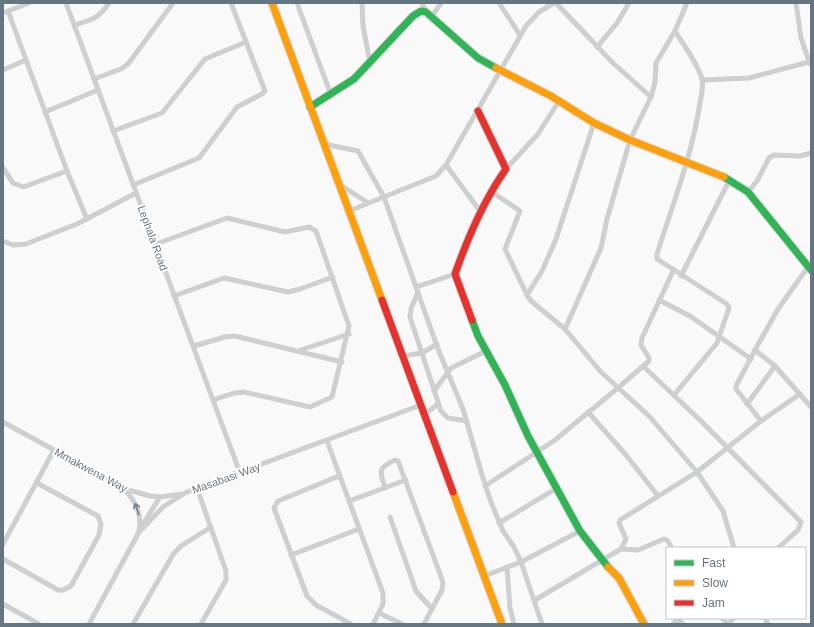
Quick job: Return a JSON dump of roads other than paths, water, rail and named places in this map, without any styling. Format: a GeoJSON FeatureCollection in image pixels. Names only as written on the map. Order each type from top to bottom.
{"type":"FeatureCollection","features":[{"type":"Feature","properties":{"kind":"street"},"geometry":{"type":"LineString","coordinates":[[29,3],[6,12],[87,219]]}},
{"type":"Feature","properties":{"kind":"street","name":"Lephala Road"},"geometry":{"type":"LineString","coordinates":[[66,3],[240,472]]}},
{"type":"Feature","properties":{"kind":"street"},"geometry":{"type":"LineString","coordinates":[[74,24],[94,19],[99,16],[109,3]]}},
{"type":"Feature","properties":{"kind":"street"},"geometry":{"type":"LineString","coordinates":[[94,79],[121,69],[128,64],[173,3]]}},
{"type":"Feature","properties":{"kind":"street"},"geometry":{"type":"LineString","coordinates":[[133,185],[199,158],[237,107],[265,91],[231,3]]}},
{"type":"Feature","properties":{"kind":"street"},"geometry":{"type":"LineString","coordinates":[[272,3],[502,624]]}},
{"type":"Feature","properties":{"kind":"street"},"geometry":{"type":"LineString","coordinates":[[297,3],[331,95]]}},
{"type":"Feature","properties":{"kind":"street"},"geometry":{"type":"LineString","coordinates":[[362,3],[363,26],[370,64]]}},
{"type":"Feature","properties":{"kind":"street"},"geometry":{"type":"LineString","coordinates":[[422,3],[429,14],[470,51],[500,70],[559,101],[594,123],[630,140],[730,179],[748,192],[810,269],[778,309],[736,386],[738,393],[761,421]]}},
{"type":"Feature","properties":{"kind":"street"},"geometry":{"type":"LineString","coordinates":[[429,14],[441,3]]}},
{"type":"Feature","properties":{"kind":"street"},"geometry":{"type":"LineString","coordinates":[[499,3],[520,35]]}},
{"type":"Feature","properties":{"kind":"street"},"geometry":{"type":"LineString","coordinates":[[349,210],[436,176],[446,165],[520,35],[532,18],[555,3],[596,47],[652,97]]}},
{"type":"Feature","properties":{"kind":"street"},"geometry":{"type":"LineString","coordinates":[[596,47],[617,23],[629,3]]}},
{"type":"Feature","properties":{"kind":"street"},"geometry":{"type":"LineString","coordinates":[[565,329],[601,248],[607,219],[630,140],[652,97],[655,82],[656,63],[675,31],[687,3]]}},
{"type":"Feature","properties":{"kind":"street"},"geometry":{"type":"LineString","coordinates":[[703,80],[749,78],[810,64],[798,26],[796,3]]}},
{"type":"Feature","properties":{"kind":"street"},"geometry":{"type":"LineString","coordinates":[[310,107],[354,79],[370,64],[413,16],[420,11],[429,14]]}},
{"type":"Feature","properties":{"kind":"street"},"geometry":{"type":"LineString","coordinates":[[674,396],[698,367],[719,337],[729,306],[658,262],[656,257],[688,162],[696,128],[703,80],[694,61],[675,31]]}},
{"type":"Feature","properties":{"kind":"street"},"geometry":{"type":"LineString","coordinates":[[113,131],[162,113],[205,59],[246,42]]}},
{"type":"Feature","properties":{"kind":"street"},"geometry":{"type":"LineString","coordinates":[[3,70],[26,60]]}},
{"type":"Feature","properties":{"kind":"street"},"geometry":{"type":"LineString","coordinates":[[45,112],[98,90]]}},
{"type":"Feature","properties":{"kind":"street"},"geometry":{"type":"LineString","coordinates":[[559,101],[538,134],[506,169],[480,211],[464,247],[455,274],[470,316],[486,351],[537,451],[580,531],[602,561],[619,578],[642,624]]}},
{"type":"Feature","properties":{"kind":"street"},"geometry":{"type":"LineString","coordinates":[[478,111],[506,169]]}},
{"type":"Feature","properties":{"kind":"street"},"geometry":{"type":"LineString","coordinates":[[527,295],[542,270],[556,239],[594,123]]}},
{"type":"Feature","properties":{"kind":"street"},"geometry":{"type":"LineString","coordinates":[[324,144],[358,151],[384,197],[437,344],[468,421],[485,486],[499,523],[521,562],[542,624]]}},
{"type":"Feature","properties":{"kind":"street"},"geometry":{"type":"LineString","coordinates":[[748,192],[757,181],[769,158],[774,155],[800,156],[811,154]]}},
{"type":"Feature","properties":{"kind":"street"},"geometry":{"type":"LineString","coordinates":[[446,165],[480,211]]}},
{"type":"Feature","properties":{"kind":"street"},"geometry":{"type":"LineString","coordinates":[[3,168],[13,183],[23,187],[67,171]]}},
{"type":"Feature","properties":{"kind":"street"},"geometry":{"type":"LineString","coordinates":[[680,276],[730,179]]}},
{"type":"Feature","properties":{"kind":"street"},"geometry":{"type":"LineString","coordinates":[[339,184],[368,203]]}},
{"type":"Feature","properties":{"kind":"street"},"geometry":{"type":"LineString","coordinates":[[492,192],[520,211],[505,250],[527,295],[565,329],[600,371],[650,416],[697,472],[723,511],[734,547]]}},
{"type":"Feature","properties":{"kind":"street"},"geometry":{"type":"LineString","coordinates":[[3,241],[13,245],[26,244],[87,219],[136,193]]}},
{"type":"Feature","properties":{"kind":"street"},"geometry":{"type":"LineString","coordinates":[[156,244],[227,218],[284,232],[309,227],[316,230],[349,326],[349,334],[332,397],[314,406],[306,407],[244,392],[234,393],[214,400]]}},
{"type":"Feature","properties":{"kind":"street"},"geometry":{"type":"LineString","coordinates":[[485,486],[555,440],[619,388],[650,358],[641,345],[641,341],[673,271]]}},
{"type":"Feature","properties":{"kind":"street"},"geometry":{"type":"LineString","coordinates":[[417,289],[455,274]]}},
{"type":"Feature","properties":{"kind":"street"},"geometry":{"type":"LineString","coordinates":[[174,296],[224,278],[288,292],[333,277]]}},
{"type":"Feature","properties":{"kind":"street"},"geometry":{"type":"LineString","coordinates":[[417,289],[410,314],[438,404],[441,411],[448,418],[468,421]]}},
{"type":"Feature","properties":{"kind":"street"},"geometry":{"type":"LineString","coordinates":[[659,300],[690,316],[751,359]]}},
{"type":"Feature","properties":{"kind":"street"},"geometry":{"type":"LineString","coordinates":[[297,351],[349,334]]}},
{"type":"Feature","properties":{"kind":"street"},"geometry":{"type":"LineString","coordinates":[[194,346],[225,337],[235,336],[342,362]]}},
{"type":"Feature","properties":{"kind":"street"},"geometry":{"type":"LineString","coordinates":[[403,356],[422,353],[437,344]]}},
{"type":"Feature","properties":{"kind":"street"},"geometry":{"type":"LineString","coordinates":[[755,350],[775,366],[811,407]]}},
{"type":"Feature","properties":{"kind":"street"},"geometry":{"type":"LineString","coordinates":[[434,390],[448,371],[486,351]]}},
{"type":"Feature","properties":{"kind":"street"},"geometry":{"type":"LineString","coordinates":[[643,366],[728,448],[802,524],[798,530],[779,547]]}},
{"type":"Feature","properties":{"kind":"street"},"geometry":{"type":"LineString","coordinates":[[747,404],[775,366]]}},
{"type":"Feature","properties":{"kind":"street"},"geometry":{"type":"LineString","coordinates":[[535,600],[621,549],[626,539],[619,523],[620,520],[697,472],[761,421],[800,394]]}},
{"type":"Feature","properties":{"kind":"street"},"geometry":{"type":"LineString","coordinates":[[425,414],[438,404]]}},
{"type":"Feature","properties":{"kind":"street","name":"Masabasi Way"},"geometry":{"type":"LineString","coordinates":[[88,624],[139,532],[163,508],[185,493],[421,405]]}},
{"type":"Feature","properties":{"kind":"street"},"geometry":{"type":"LineString","coordinates":[[588,412],[634,465],[658,496]]}},
{"type":"Feature","properties":{"kind":"street","name":"Mmakwena Way"},"geometry":{"type":"LineString","coordinates":[[3,422],[125,489],[138,494],[160,497],[185,493]]}},
{"type":"Feature","properties":{"kind":"street"},"geometry":{"type":"LineString","coordinates":[[327,441],[383,593],[382,604],[373,624]]}},
{"type":"Feature","properties":{"kind":"street"},"geometry":{"type":"LineString","coordinates":[[3,544],[54,450]]}},
{"type":"Feature","properties":{"kind":"street"},"geometry":{"type":"LineString","coordinates":[[384,488],[381,469],[383,466],[395,460],[400,464],[443,582],[442,590],[424,624]]}},
{"type":"Feature","properties":{"kind":"street"},"geometry":{"type":"LineString","coordinates":[[339,476],[278,501],[275,505],[274,511],[304,590],[310,601],[351,624]]}},
{"type":"Feature","properties":{"kind":"street"},"geometry":{"type":"LineString","coordinates":[[349,501],[406,480]]}},
{"type":"Feature","properties":{"kind":"street"},"geometry":{"type":"LineString","coordinates":[[3,559],[58,590],[63,590],[71,586],[99,535],[101,524],[98,516],[37,483]]}},
{"type":"Feature","properties":{"kind":"street"},"geometry":{"type":"LineString","coordinates":[[197,488],[226,575],[201,624]]}},
{"type":"Feature","properties":{"kind":"street"},"geometry":{"type":"LineString","coordinates":[[499,523],[557,488]]}},
{"type":"Feature","properties":{"kind":"street"},"geometry":{"type":"LineString","coordinates":[[125,489],[137,507],[140,521],[139,532]]}},
{"type":"Feature","properties":{"kind":"street"},"geometry":{"type":"LineString","coordinates":[[139,532],[160,497]]}},
{"type":"Feature","properties":{"kind":"street"},"geometry":{"type":"LineString","coordinates":[[390,517],[416,591],[432,609]]}},
{"type":"Feature","properties":{"kind":"street"},"geometry":{"type":"LineString","coordinates":[[133,624],[174,553],[181,546],[211,527]]}},
{"type":"Feature","properties":{"kind":"street"},"geometry":{"type":"LineString","coordinates":[[291,555],[359,529]]}},
{"type":"Feature","properties":{"kind":"street"},"geometry":{"type":"LineString","coordinates":[[484,576],[521,562],[580,531]]}},
{"type":"Feature","properties":{"kind":"street"},"geometry":{"type":"LineString","coordinates":[[621,549],[638,550],[664,539],[667,540],[671,547]]}},
{"type":"Feature","properties":{"kind":"street"},"geometry":{"type":"LineString","coordinates":[[507,568],[510,608],[514,624]]}},
{"type":"Feature","properties":{"kind":"street"},"geometry":{"type":"LineString","coordinates":[[3,604],[39,624]]}},
{"type":"Feature","properties":{"kind":"street"},"geometry":{"type":"LineString","coordinates":[[379,613],[402,624]]}},
{"type":"Feature","properties":{"kind":"street"},"geometry":{"type":"LineString","coordinates":[[673,624],[678,619],[683,624]]}}]}
